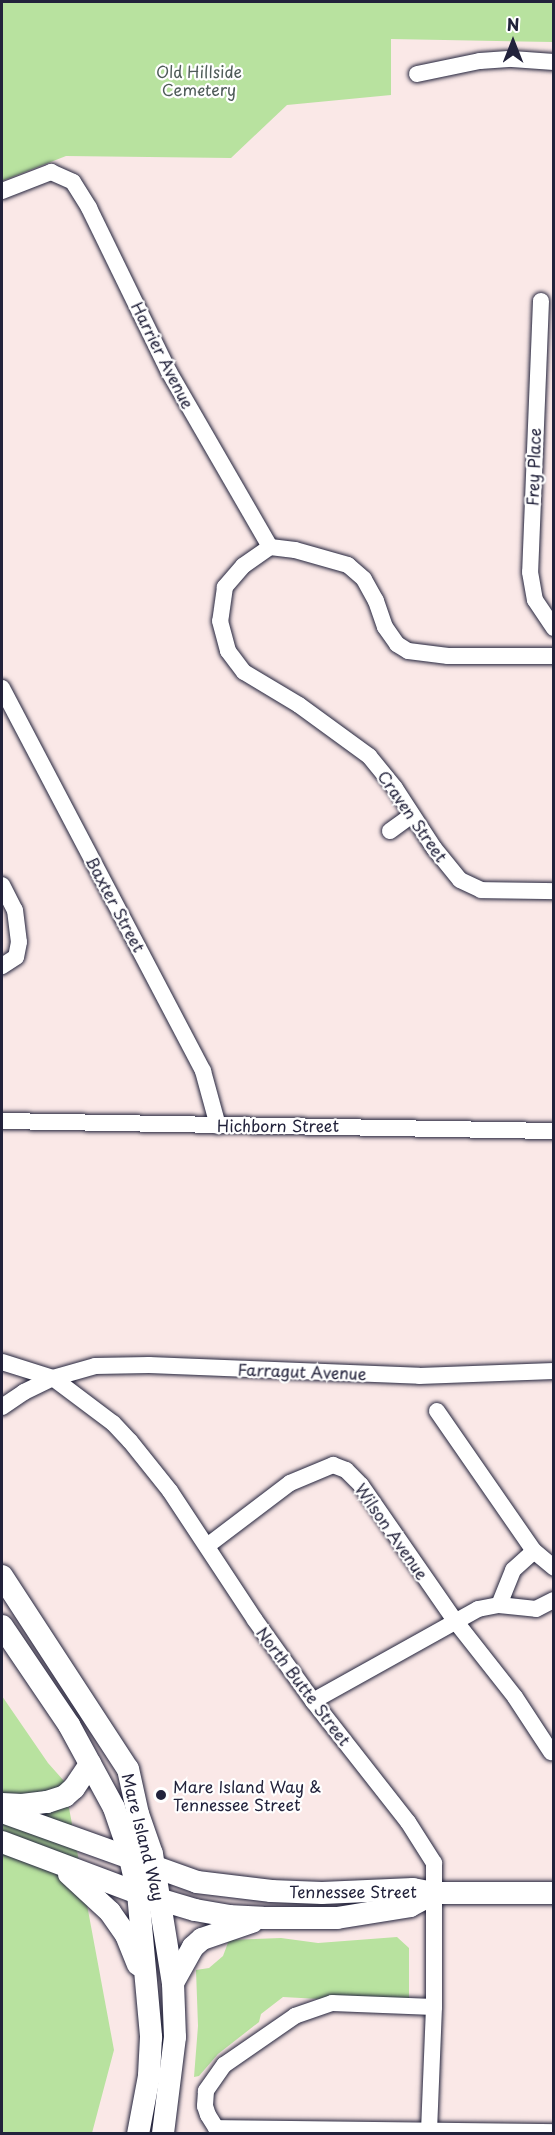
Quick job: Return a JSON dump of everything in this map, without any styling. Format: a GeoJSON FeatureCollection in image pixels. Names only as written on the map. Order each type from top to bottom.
{"type":"FeatureCollection","features":[{"type":"Feature","properties":{"kind":"main road","name":"Mare Island Way"},"geometry":{"type":"LineString","coordinates":[[2,1576],[128,1769],[155,1868],[173,1983],[175,2037],[163,2133]]}},
{"type":"Feature","properties":{"kind":"main road","name":"Mare Island Way"},"geometry":{"type":"LineString","coordinates":[[2,1626],[56,1703],[90,1764],[114,1808],[131,1860],[138,1893],[151,2037],[149,2076],[138,2133]]}},
{"type":"Feature","properties":{"kind":"main road"},"geometry":{"type":"LineString","coordinates":[[2,1804],[22,1805],[47,1802],[65,1796],[74,1788],[90,1764]]}},
{"type":"Feature","properties":{"kind":"main road","name":"Tennessee Street"},"geometry":{"type":"LineString","coordinates":[[2,1812],[197,1882],[271,1891],[322,1893],[413,1888],[434,1893],[554,1893]]}},
{"type":"Feature","properties":{"kind":"main road","name":"Tennessee Street"},"geometry":{"type":"LineString","coordinates":[[2,1842],[138,1893],[195,1910],[262,1918],[337,1918],[410,1906],[434,1893]]}},
{"type":"Feature","properties":{"kind":"main road"},"geometry":{"type":"LineString","coordinates":[[48,1859],[88,1890],[110,1912],[126,1935],[147,1993]]}},
{"type":"Feature","properties":{"kind":"main road"},"geometry":{"type":"LineString","coordinates":[[173,1983],[193,1947],[202,1939],[262,1918]]}},
{"type":"Feature","properties":{"kind":"street"},"geometry":{"type":"LineString","coordinates":[[417,74],[480,61],[554,62]]}},
{"type":"Feature","properties":{"kind":"street","name":"Harrier Avenue"},"geometry":{"type":"LineString","coordinates":[[2,191],[51,172],[73,182],[82,195],[169,372],[270,547]]}},
{"type":"Feature","properties":{"kind":"street","name":"Frey Place"},"geometry":{"type":"LineString","coordinates":[[541,301],[530,572],[536,600],[554,628]]}},
{"type":"Feature","properties":{"kind":"street"},"geometry":{"type":"LineString","coordinates":[[270,547],[295,550],[348,565],[364,579],[376,601],[385,627],[397,644],[408,651],[448,656],[554,656]]}},
{"type":"Feature","properties":{"kind":"street","name":"Craven Street"},"geometry":{"type":"LineString","coordinates":[[270,547],[243,566],[225,588],[220,621],[228,651],[244,672],[369,756],[395,788],[460,880],[481,890],[554,891]]}},
{"type":"Feature","properties":{"kind":"street","name":"Baxter Street"},"geometry":{"type":"LineString","coordinates":[[2,688],[203,1071],[218,1126]]}},
{"type":"Feature","properties":{"kind":"street"},"geometry":{"type":"LineString","coordinates":[[390,831],[412,815]]}},
{"type":"Feature","properties":{"kind":"street"},"geometry":{"type":"LineString","coordinates":[[2,885],[15,910],[19,942],[16,957],[2,966]]}},
{"type":"Feature","properties":{"kind":"street","name":"Hichborn Street"},"geometry":{"type":"LineString","coordinates":[[2,1121],[218,1126],[332,1125],[554,1131]]}},
{"type":"Feature","properties":{"kind":"street"},"geometry":{"type":"LineString","coordinates":[[2,1362],[53,1378],[112,1424],[170,1491],[207,1546]]}},
{"type":"Feature","properties":{"kind":"street","name":"Farragut Avenue"},"geometry":{"type":"LineString","coordinates":[[2,1407],[24,1392],[53,1378],[95,1366],[419,1376],[554,1371]]}},
{"type":"Feature","properties":{"kind":"street"},"geometry":{"type":"LineString","coordinates":[[437,1411],[534,1551],[554,1568]]}},
{"type":"Feature","properties":{"kind":"street","name":"Wilson Avenue"},"geometry":{"type":"LineString","coordinates":[[207,1546],[290,1483],[333,1464],[346,1470],[361,1485],[456,1622],[515,1697],[551,1752]]}},
{"type":"Feature","properties":{"kind":"street","name":"North Butte Street"},"geometry":{"type":"LineString","coordinates":[[207,1546],[255,1620],[313,1701],[408,1822],[434,1863],[434,2007],[429,2132]]}},
{"type":"Feature","properties":{"kind":"street"},"geometry":{"type":"LineString","coordinates":[[499,1605],[513,1570],[534,1551]]}},
{"type":"Feature","properties":{"kind":"street"},"geometry":{"type":"LineString","coordinates":[[313,1701],[478,1609],[499,1605],[536,1609],[554,1600]]}},
{"type":"Feature","properties":{"kind":"street"},"geometry":{"type":"LineString","coordinates":[[434,2007],[332,2003],[295,2016],[224,2065],[213,2077],[206,2091],[205,2106],[216,2128],[554,2132]]}},
{"type":"Feature","properties":{"kind":"green space","name":"Old Hillside Cemetery"},"geometry":{"type":"Polygon","coordinates":[[[2,2],[553,2],[553,42],[391,39],[391,95],[287,105],[231,158],[66,156],[2,181],[2,2]]]}},
{"type":"Feature","properties":{"kind":"green space"},"geometry":{"type":"Polygon","coordinates":[[[2,1696],[48,1763],[64,1781],[114,2050],[92,2133],[2,2133],[2,1696]]]}},
{"type":"Feature","properties":{"kind":"green space"},"geometry":{"type":"Polygon","coordinates":[[[397,1937],[409,1948],[409,2004],[283,1997],[261,2014],[259,2022],[218,2054],[199,2076],[194,2077],[198,2026],[196,1970],[209,1968],[223,1956],[229,1940],[281,1938],[318,1943],[397,1937]]]}},
{"type":"Feature","properties":{"kind":"place","name":"Mare Island Way & Tennessee Street"},"geometry":{"type":"Point","coordinates":[161,1795]}}]}
